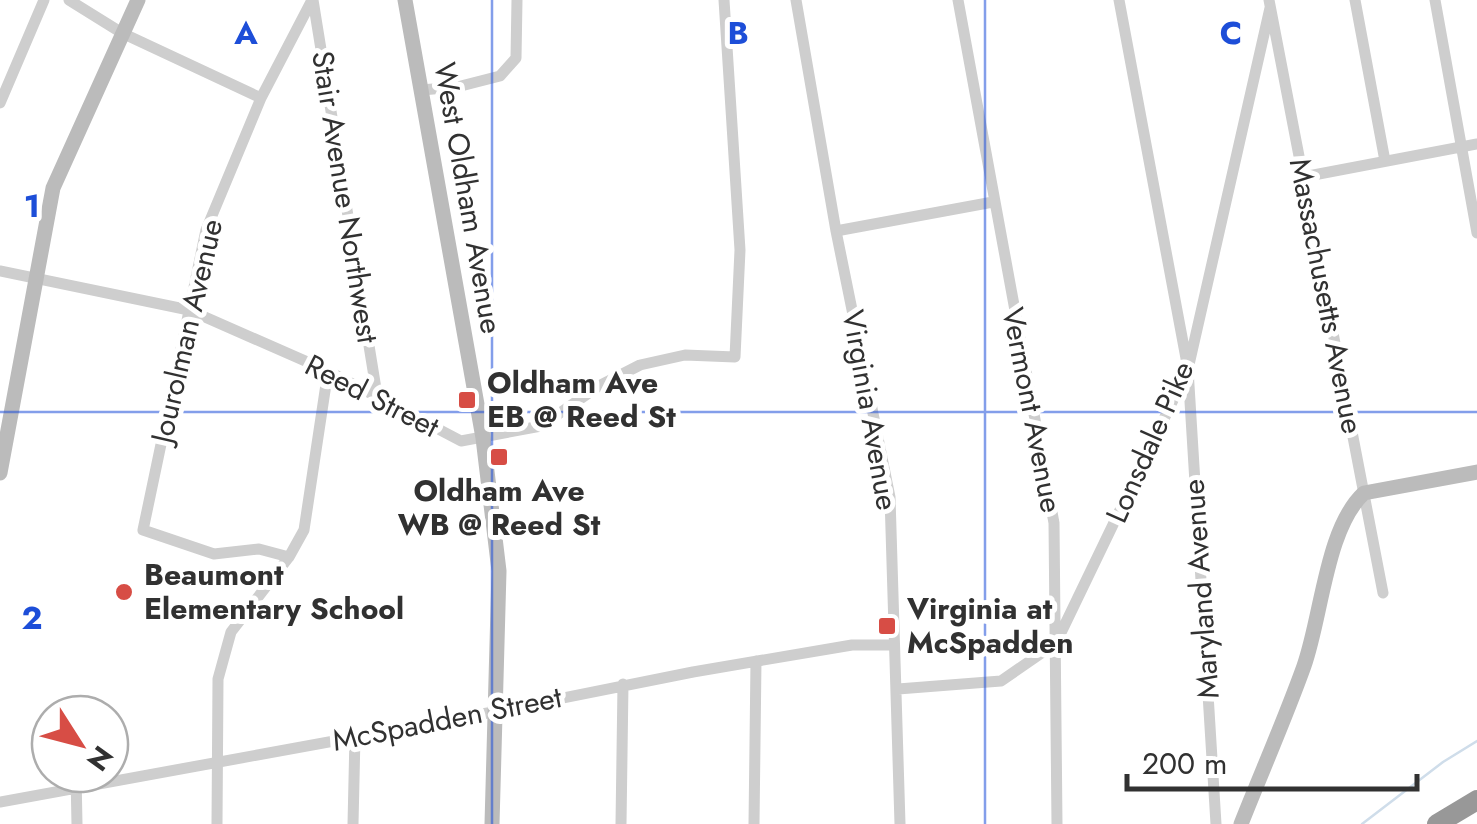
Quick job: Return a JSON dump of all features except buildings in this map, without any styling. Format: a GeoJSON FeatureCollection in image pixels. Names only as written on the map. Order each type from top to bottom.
{"type":"FeatureCollection","features":[{"type":"Feature","properties":{"kind":"highway"},"geometry":{"type":"LineString","coordinates":[[1437,824],[1477,800]]}},
{"type":"Feature","properties":{"kind":"street"},"geometry":{"type":"LineString","coordinates":[[0,103],[44,0]]}},
{"type":"Feature","properties":{"kind":"street"},"geometry":{"type":"LineString","coordinates":[[69,0],[122,33],[261,98]]}},
{"type":"Feature","properties":{"kind":"street"},"geometry":{"type":"LineString","coordinates":[[0,474],[52,188],[138,0]]}},
{"type":"Feature","properties":{"kind":"street","name":"Jourolman Avenue"},"geometry":{"type":"LineString","coordinates":[[289,556],[259,549],[214,554],[142,530],[206,230],[261,98],[313,0]]}},
{"type":"Feature","properties":{"kind":"street","name":"Stair Avenue Northwest"},"geometry":{"type":"LineString","coordinates":[[313,0],[377,395]]}},
{"type":"Feature","properties":{"kind":"street","name":"West Oldham Avenue"},"geometry":{"type":"LineString","coordinates":[[404,0],[483,438],[499,571],[492,824]]}},
{"type":"Feature","properties":{"kind":"street"},"geometry":{"type":"LineString","coordinates":[[420,90],[457,87],[500,76],[516,58],[517,0]]}},
{"type":"Feature","properties":{"kind":"street","name":"Reed Street"},"geometry":{"type":"LineString","coordinates":[[0,271],[189,310],[328,371],[461,442],[541,426],[599,386],[640,365],[686,355],[736,358],[740,250],[724,0]]}},
{"type":"Feature","properties":{"kind":"street","name":"Virginia Avenue"},"geometry":{"type":"LineString","coordinates":[[796,0],[836,232],[890,497],[900,824]]}},
{"type":"Feature","properties":{"kind":"street","name":"Vermont Avenue"},"geometry":{"type":"LineString","coordinates":[[958,0],[1054,523],[1057,824]]}},
{"type":"Feature","properties":{"kind":"street","name":"Maryland Avenue"},"geometry":{"type":"LineString","coordinates":[[1119,0],[1188,369],[1216,824]]}},
{"type":"Feature","properties":{"kind":"street"},"geometry":{"type":"LineString","coordinates":[[1355,0],[1385,160]]}},
{"type":"Feature","properties":{"kind":"street"},"geometry":{"type":"LineString","coordinates":[[1435,0],[1477,233]]}},
{"type":"Feature","properties":{"kind":"street","name":"Lonsdale Pike"},"geometry":{"type":"LineString","coordinates":[[898,688],[1001,681],[1056,643],[1188,369],[1270,4]]}},
{"type":"Feature","properties":{"kind":"street","name":"Massachusetts Avenue"},"geometry":{"type":"LineString","coordinates":[[1270,4],[1382,593]]}},
{"type":"Feature","properties":{"kind":"street"},"geometry":{"type":"LineString","coordinates":[[1303,177],[1477,144]]}},
{"type":"Feature","properties":{"kind":"street"},"geometry":{"type":"LineString","coordinates":[[836,232],[993,202]]}},
{"type":"Feature","properties":{"kind":"street"},"geometry":{"type":"LineString","coordinates":[[217,824],[218,679],[232,632],[304,530],[328,371]]}},
{"type":"Feature","properties":{"kind":"street"},"geometry":{"type":"LineString","coordinates":[[1241,824],[1304,665],[1342,520],[1364,493],[1477,472]]}},
{"type":"Feature","properties":{"kind":"street","name":"McSpadden Street"},"geometry":{"type":"LineString","coordinates":[[130,779],[623,684],[852,645],[894,645]]}},
{"type":"Feature","properties":{"kind":"street"},"geometry":{"type":"LineString","coordinates":[[754,824],[756,661]]}},
{"type":"Feature","properties":{"kind":"street"},"geometry":{"type":"LineString","coordinates":[[621,824],[623,684]]}},
{"type":"Feature","properties":{"kind":"street"},"geometry":{"type":"LineString","coordinates":[[353,824],[355,736]]}},
{"type":"Feature","properties":{"kind":"street","name":"McSpadden Street"},"geometry":{"type":"LineString","coordinates":[[0,802],[48,794]]}},
{"type":"Feature","properties":{"kind":"street"},"geometry":{"type":"LineString","coordinates":[[78,794],[78,824]]}},
{"type":"Feature","properties":{"kind":"waterway"},"geometry":{"type":"LineString","coordinates":[[1362,824],[1477,741]]}},
{"type":"Feature","properties":{"kind":"place","name":"Oldham Ave EB @ Reed St"},"geometry":{"type":"Point","coordinates":[467,400]}},
{"type":"Feature","properties":{"kind":"place","name":"Oldham Ave WB @ Reed St"},"geometry":{"type":"Point","coordinates":[499,457]}},
{"type":"Feature","properties":{"kind":"place","name":"Beaumont Elementary School"},"geometry":{"type":"Point","coordinates":[124,592]}},
{"type":"Feature","properties":{"kind":"place","name":"Virginia at McSpadden"},"geometry":{"type":"Point","coordinates":[887,626]}}]}
